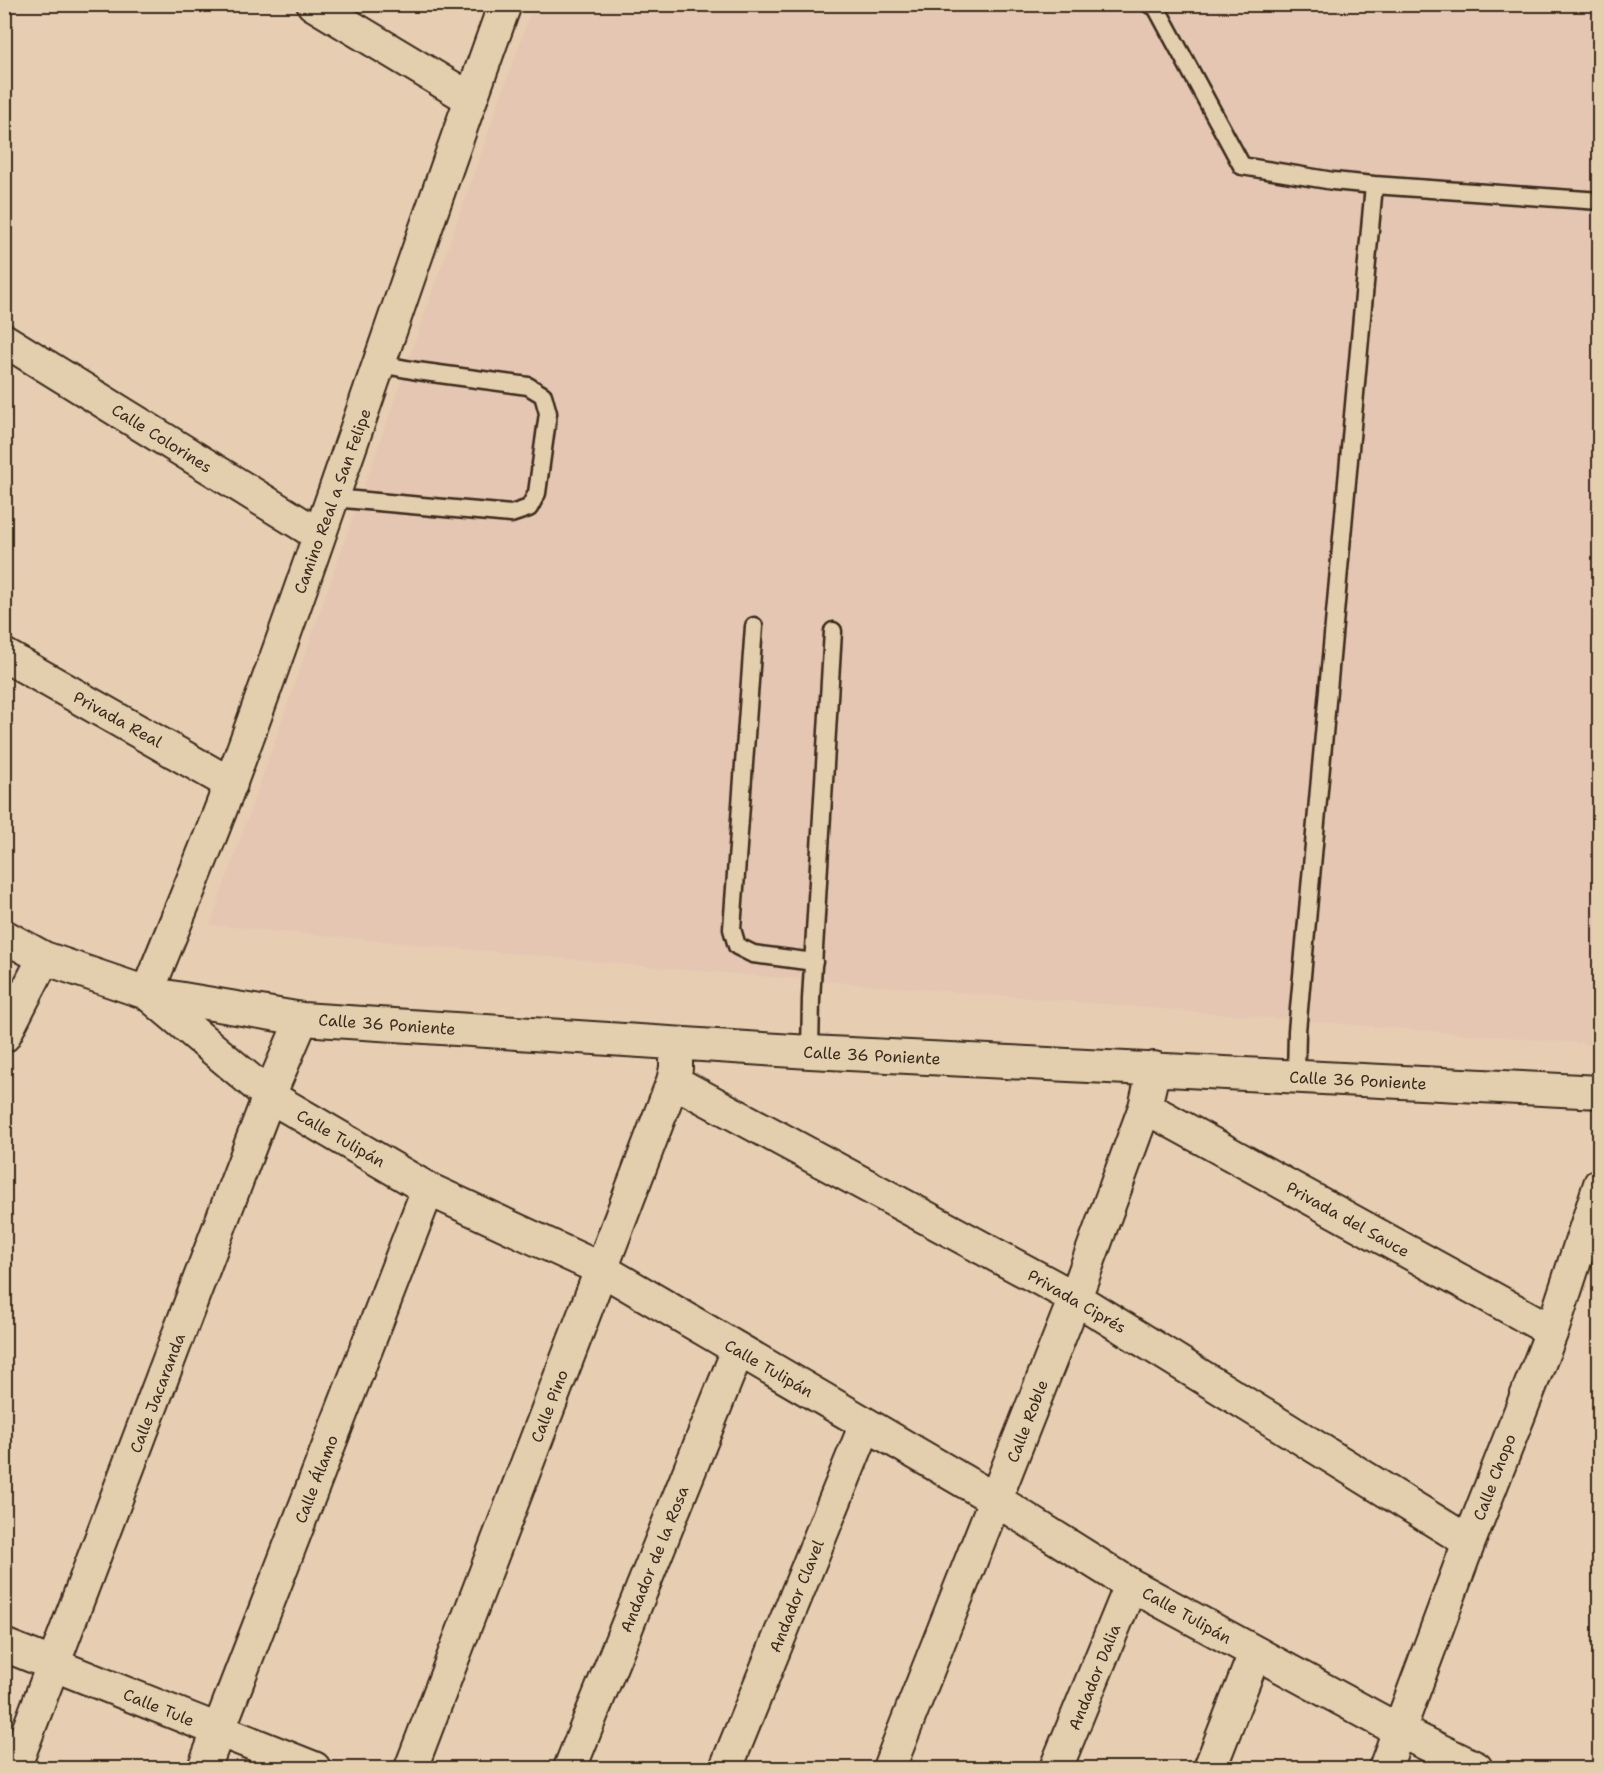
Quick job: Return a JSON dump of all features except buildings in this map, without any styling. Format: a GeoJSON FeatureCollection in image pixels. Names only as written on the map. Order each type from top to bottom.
{"type":"FeatureCollection","features":[{"type":"Feature","properties":{"kind":"street"},"geometry":{"type":"LineString","coordinates":[[313,4],[471,99]]}},
{"type":"Feature","properties":{"kind":"street","name":"Camino Real a San Felipe"},"geometry":{"type":"LineString","coordinates":[[147,993],[231,784],[505,4]]}},
{"type":"Feature","properties":{"kind":"street","name":"Calle Colorines"},"geometry":{"type":"LineString","coordinates":[[4,340],[319,535]]}},
{"type":"Feature","properties":{"kind":"street","name":"Privada Real"},"geometry":{"type":"LineString","coordinates":[[4,655],[231,784]]}},
{"type":"Feature","properties":{"kind":"street"},"geometry":{"type":"LineString","coordinates":[[4,936],[44,958],[147,993]]}},
{"type":"Feature","properties":{"kind":"street"},"geometry":{"type":"LineString","coordinates":[[4,1036],[44,958]]}},
{"type":"Feature","properties":{"kind":"street","name":"Calle 36 Poniente"},"geometry":{"type":"LineString","coordinates":[[147,993],[302,1019],[810,1052],[1599,1092]]}},
{"type":"Feature","properties":{"kind":"street","name":"Calle Tulipán"},"geometry":{"type":"LineString","coordinates":[[147,993],[269,1096],[428,1189],[601,1269],[996,1500],[1131,1585],[1400,1731],[1476,1768]]}},
{"type":"Feature","properties":{"kind":"street","name":"Calle Jacaranda"},"geometry":{"type":"LineString","coordinates":[[14,1768],[269,1096],[302,1019]]}},
{"type":"Feature","properties":{"kind":"street","name":"Calle Pino"},"geometry":{"type":"LineString","coordinates":[[411,1768],[673,1081],[676,1068],[674,1042]]}},
{"type":"Feature","properties":{"kind":"street","name":"Calle Roble"},"geometry":{"type":"LineString","coordinates":[[889,1768],[1075,1298],[1144,1107],[1154,1068]]}},
{"type":"Feature","properties":{"kind":"street","name":"Privada Ciprés"},"geometry":{"type":"LineString","coordinates":[[673,1081],[1075,1298],[1469,1542]]}},
{"type":"Feature","properties":{"kind":"street","name":"Privada del Sauce"},"geometry":{"type":"LineString","coordinates":[[1144,1107],[1552,1331]]}},
{"type":"Feature","properties":{"kind":"street","name":"Calle Chopo"},"geometry":{"type":"LineString","coordinates":[[1385,1768],[1469,1542],[1552,1331],[1599,1184]]}},
{"type":"Feature","properties":{"kind":"street","name":"Calle Álamo"},"geometry":{"type":"LineString","coordinates":[[204,1768],[428,1189]]}},
{"type":"Feature","properties":{"kind":"street","name":"Andador de la Rosa"},"geometry":{"type":"LineString","coordinates":[[570,1768],[738,1350]]}},
{"type":"Feature","properties":{"kind":"street","name":"Andador Clavel"},"geometry":{"type":"LineString","coordinates":[[726,1768],[866,1424]]}},
{"type":"Feature","properties":{"kind":"street","name":"Andador Dalia"},"geometry":{"type":"LineString","coordinates":[[1056,1768],[1131,1585]]}},
{"type":"Feature","properties":{"kind":"street","name":"Calle Tule"},"geometry":{"type":"LineString","coordinates":[[4,1645],[314,1768]]}},
{"type":"Feature","properties":{"kind":"street"},"geometry":{"type":"LineString","coordinates":[[1210,1768],[1255,1653]]}},
{"type":"Feature","properties":{"kind":"lane"},"geometry":{"type":"LineString","coordinates":[[1149,4],[1156,7],[1242,166],[1333,181],[1599,201]]}},
{"type":"Feature","properties":{"kind":"lane"},"geometry":{"type":"LineString","coordinates":[[1296,1077],[1297,1031],[1374,185]]}},
{"type":"Feature","properties":{"kind":"lane"},"geometry":{"type":"LineString","coordinates":[[333,498],[511,514],[529,508],[537,493],[548,413],[543,395],[528,386],[380,364]]}},
{"type":"Feature","properties":{"kind":"lane"},"geometry":{"type":"LineString","coordinates":[[754,626],[732,929],[737,946],[753,954],[813,962]]}},
{"type":"Feature","properties":{"kind":"lane"},"geometry":{"type":"LineString","coordinates":[[810,1052],[813,962],[833,631]]}},
{"type":"Feature","properties":{"kind":"shaded area"},"geometry":{"type":"Polygon","coordinates":[[[533,5],[1599,5],[1599,1045],[674,969],[210,925],[533,5]]]}}]}
